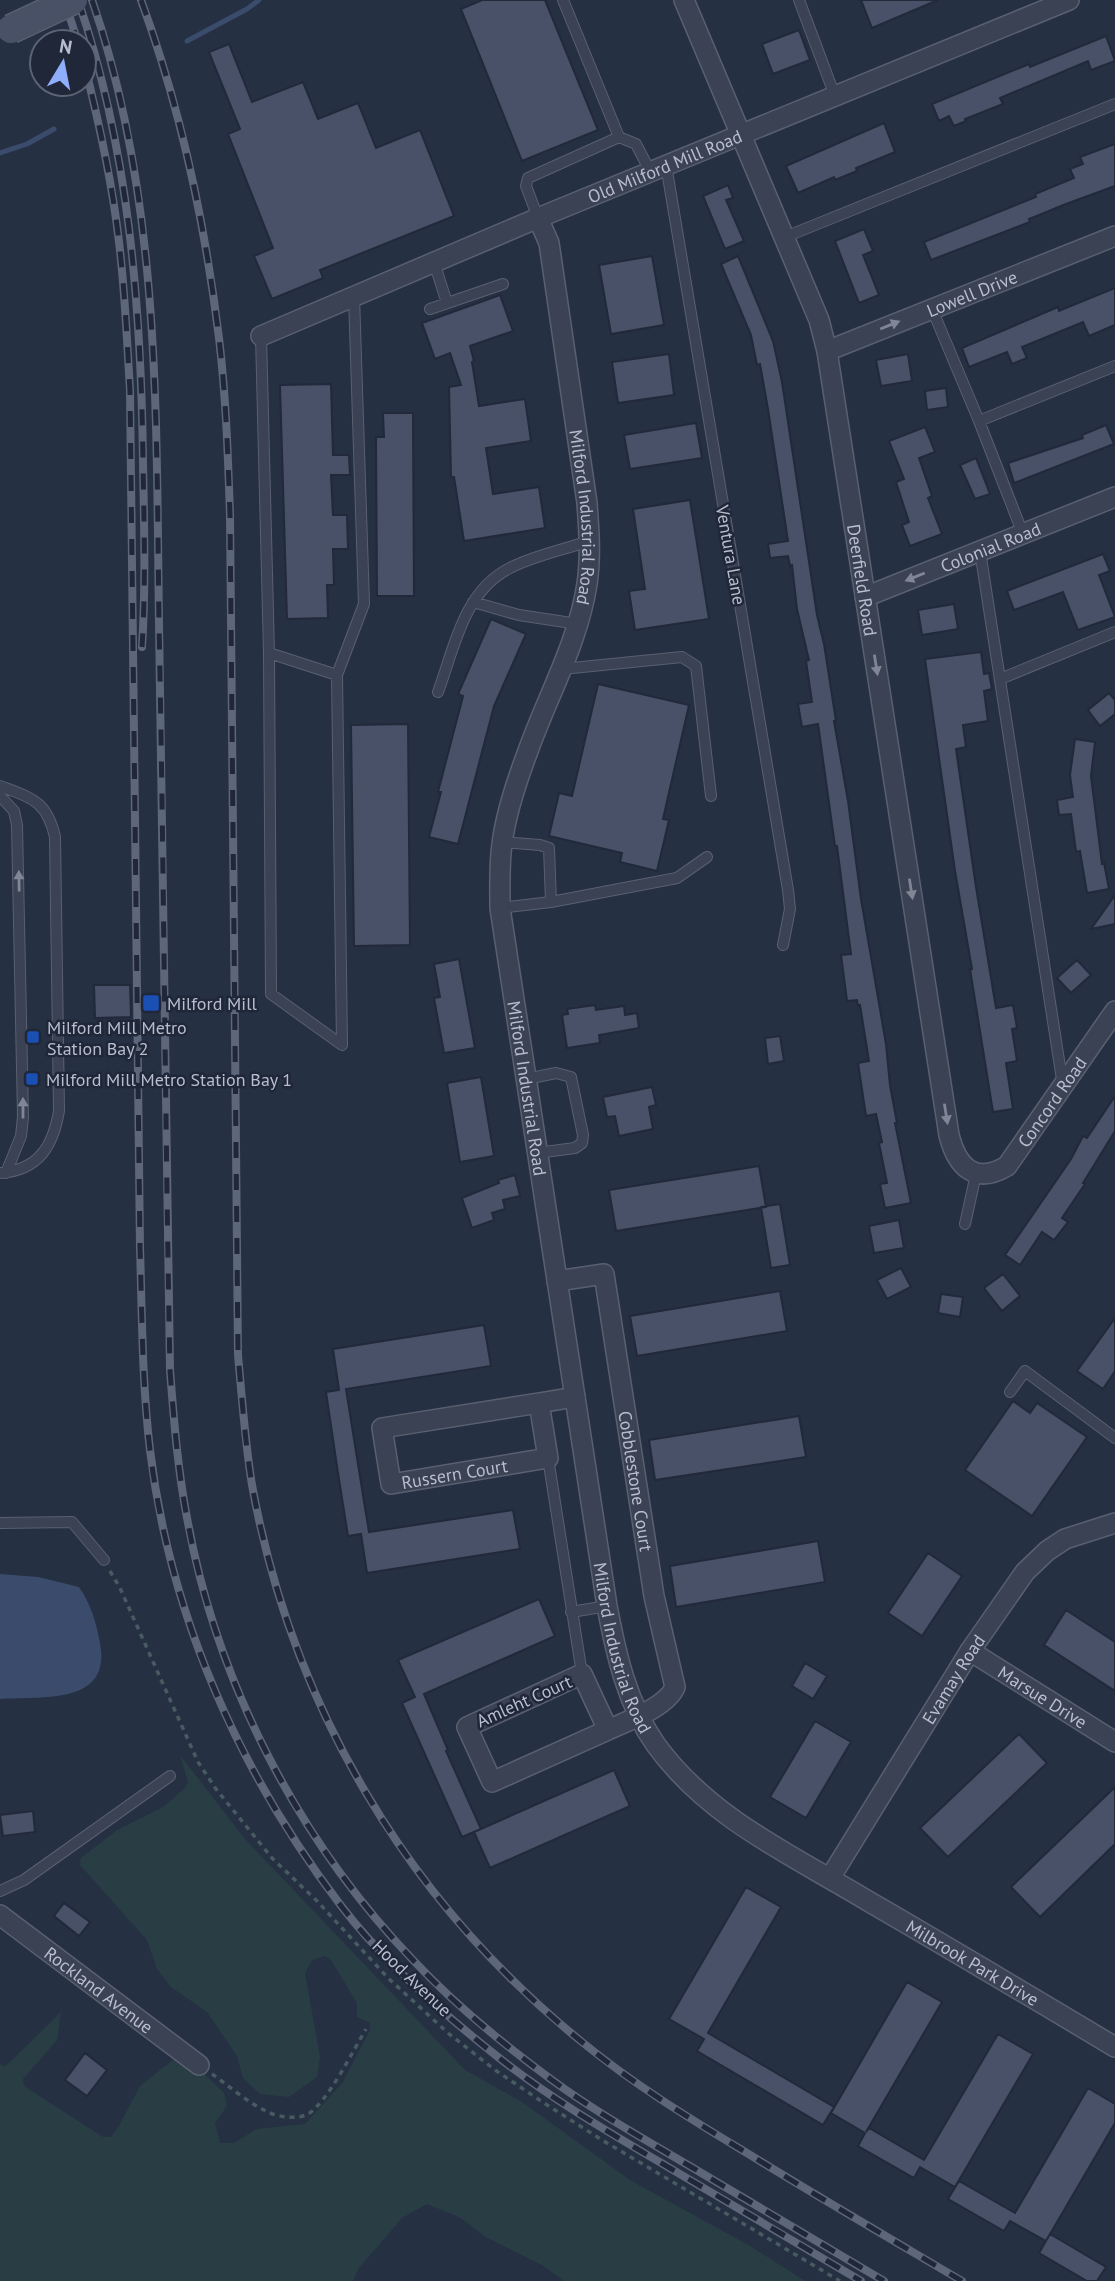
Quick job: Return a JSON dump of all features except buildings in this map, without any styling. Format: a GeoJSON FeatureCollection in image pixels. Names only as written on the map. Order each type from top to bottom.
{"type":"FeatureCollection","features":[{"type":"Feature","properties":{"kind":"main road"},"geometry":{"type":"LineString","coordinates":[[10,29],[73,0]]}},
{"type":"Feature","properties":{"kind":"street","name":"Deerfield Road"},"geometry":{"type":"LineString","coordinates":[[684,0],[819,320],[827,351],[949,1135],[961,1164],[976,1174]]}},
{"type":"Feature","properties":{"kind":"street","name":"Old Milford Mill Road"},"geometry":{"type":"LineString","coordinates":[[261,336],[434,261],[1069,0]]}},
{"type":"Feature","properties":{"kind":"street","name":"Milford Industrial Road"},"geometry":{"type":"LineString","coordinates":[[538,218],[549,243],[587,503],[587,583],[578,624],[512,798],[502,842],[500,908],[613,1641],[638,1716],[657,1745],[696,1791],[755,1836],[830,1878]]}},
{"type":"Feature","properties":{"kind":"street","name":"Lowell Drive"},"geometry":{"type":"LineString","coordinates":[[827,351],[1115,236]]}},
{"type":"Feature","properties":{"kind":"street","name":"Colonial Road"},"geometry":{"type":"LineString","coordinates":[[866,597],[1115,497]]}},
{"type":"Feature","properties":{"kind":"street","name":"Concord Road"},"geometry":{"type":"LineString","coordinates":[[976,1174],[994,1173],[1007,1166],[1115,1011]]}},
{"type":"Feature","properties":{"kind":"street","name":"Cobblestone Court"},"geometry":{"type":"LineString","coordinates":[[557,1281],[604,1274],[659,1625],[675,1679],[672,1694],[638,1716]]}},
{"type":"Feature","properties":{"kind":"street","name":"Russern Court"},"geometry":{"type":"LineString","coordinates":[[548,1458],[391,1484],[382,1428],[575,1397]]}},
{"type":"Feature","properties":{"kind":"street"},"geometry":{"type":"LineString","coordinates":[[539,1403],[548,1458]]}},
{"type":"Feature","properties":{"kind":"street","name":"Evamay Road"},"geometry":{"type":"LineString","coordinates":[[830,1878],[970,1651],[1026,1572],[1047,1551],[1065,1539],[1115,1523]]}},
{"type":"Feature","properties":{"kind":"street","name":"Marsue Drive"},"geometry":{"type":"LineString","coordinates":[[970,1651],[1115,1742]]}},
{"type":"Feature","properties":{"kind":"street","name":"Amleht Court"},"geometry":{"type":"LineString","coordinates":[[608,1730],[582,1674],[467,1727],[492,1782],[608,1730],[638,1716]]}},
{"type":"Feature","properties":{"kind":"street","name":"Milbrook Park Drive"},"geometry":{"type":"LineString","coordinates":[[830,1878],[1115,2047]]}},
{"type":"Feature","properties":{"kind":"street","name":"Rockland Avenue"},"geometry":{"type":"LineString","coordinates":[[0,1915],[199,2065]]}},
{"type":"Feature","properties":{"kind":"lane"},"geometry":{"type":"LineString","coordinates":[[563,0],[619,137],[636,144],[658,168]]}},
{"type":"Feature","properties":{"kind":"lane"},"geometry":{"type":"LineString","coordinates":[[799,0],[835,96]]}},
{"type":"Feature","properties":{"kind":"lane"},"geometry":{"type":"LineString","coordinates":[[785,237],[1115,104]]}},
{"type":"Feature","properties":{"kind":"lane"},"geometry":{"type":"LineString","coordinates":[[538,218],[526,186],[528,178],[619,137]]}},
{"type":"Feature","properties":{"kind":"lane","name":"Ventura Lane"},"geometry":{"type":"LineString","coordinates":[[658,168],[788,890],[790,909],[783,945]]}},
{"type":"Feature","properties":{"kind":"lane"},"geometry":{"type":"LineString","coordinates":[[434,261],[447,303]]}},
{"type":"Feature","properties":{"kind":"lane"},"geometry":{"type":"LineString","coordinates":[[430,309],[503,284]]}},
{"type":"Feature","properties":{"kind":"lane"},"geometry":{"type":"LineString","coordinates":[[261,336],[269,653],[271,994],[342,1045],[337,675],[364,604],[354,295]]}},
{"type":"Feature","properties":{"kind":"lane"},"geometry":{"type":"LineString","coordinates":[[932,309],[1023,534]]}},
{"type":"Feature","properties":{"kind":"lane"},"geometry":{"type":"LineString","coordinates":[[979,421],[1115,366]]}},
{"type":"Feature","properties":{"kind":"lane"},"geometry":{"type":"LineString","coordinates":[[439,692],[467,612],[492,579],[510,568],[589,541]]}},
{"type":"Feature","properties":{"kind":"lane"},"geometry":{"type":"LineString","coordinates":[[980,551],[1063,1086]]}},
{"type":"Feature","properties":{"kind":"lane"},"geometry":{"type":"LineString","coordinates":[[473,602],[519,615],[578,624]]}},
{"type":"Feature","properties":{"kind":"lane"},"geometry":{"type":"LineString","coordinates":[[1000,679],[1115,632]]}},
{"type":"Feature","properties":{"kind":"lane"},"geometry":{"type":"LineString","coordinates":[[269,653],[337,675]]}},
{"type":"Feature","properties":{"kind":"lane"},"geometry":{"type":"LineString","coordinates":[[562,669],[682,657],[696,666],[711,796]]}},
{"type":"Feature","properties":{"kind":"lane"},"geometry":{"type":"LineString","coordinates":[[0,786],[30,797],[44,809],[51,820],[55,837],[59,1111],[55,1132],[35,1162],[3,1173]]}},
{"type":"Feature","properties":{"kind":"lane"},"geometry":{"type":"LineString","coordinates":[[0,796],[14,811],[18,825],[23,1103],[22,1136],[3,1173]]}},
{"type":"Feature","properties":{"kind":"lane"},"geometry":{"type":"LineString","coordinates":[[502,842],[549,848],[551,902]]}},
{"type":"Feature","properties":{"kind":"lane"},"geometry":{"type":"LineString","coordinates":[[500,908],[551,902],[677,878],[706,857]]}},
{"type":"Feature","properties":{"kind":"lane"},"geometry":{"type":"LineString","coordinates":[[526,1079],[556,1073],[571,1077],[583,1135],[582,1143],[575,1148],[537,1153]]}},
{"type":"Feature","properties":{"kind":"lane"},"geometry":{"type":"LineString","coordinates":[[965,1224],[976,1174]]}},
{"type":"Feature","properties":{"kind":"lane"},"geometry":{"type":"LineString","coordinates":[[1010,1392],[1025,1371],[1115,1438]]}},
{"type":"Feature","properties":{"kind":"lane"},"geometry":{"type":"LineString","coordinates":[[548,1458],[582,1674]]}},
{"type":"Feature","properties":{"kind":"lane"},"geometry":{"type":"LineString","coordinates":[[0,1523],[72,1522],[104,1560]]}},
{"type":"Feature","properties":{"kind":"lane"},"geometry":{"type":"LineString","coordinates":[[571,1612],[607,1606]]}},
{"type":"Feature","properties":{"kind":"lane"},"geometry":{"type":"LineString","coordinates":[[0,1891],[24,1880],[170,1776]]}},
{"type":"Feature","properties":{"kind":"path","name":"Hood Avenue"},"geometry":{"type":"LineString","coordinates":[[104,1560],[120,1588],[198,1762],[216,1790],[272,1858],[317,1901],[388,1978],[448,2033],[524,2090],[602,2140],[840,2281]]}},
{"type":"Feature","properties":{"kind":"path"},"geometry":{"type":"LineString","coordinates":[[199,2065],[265,2111],[282,2116],[307,2114],[317,2106],[366,2029]]}},
{"type":"Feature","properties":{"kind":"green space"},"geometry":{"type":"Polygon","coordinates":[[[180,1755],[245,1839],[465,2070],[522,2102],[630,2180],[752,2247],[805,2281],[564,2281],[542,2265],[484,2236],[461,2218],[427,2204],[402,2218],[359,2268],[353,2281],[0,2281],[0,2064],[5,2067],[61,2012],[57,2040],[23,2079],[24,2086],[103,2137],[111,2137],[119,2126],[140,2086],[174,2059],[195,2065],[224,2093],[227,2106],[215,2123],[220,2143],[234,2143],[257,2129],[305,2124],[343,2082],[370,2030],[370,2023],[357,2017],[357,2003],[331,1960],[324,1956],[312,1960],[305,1973],[320,2057],[317,2077],[289,2097],[260,2094],[243,2078],[237,2056],[207,2012],[171,1987],[157,1969],[147,1940],[80,1865],[81,1858],[117,1830],[163,1807],[185,1788],[188,1782],[180,1755]]]}},
{"type":"Feature","properties":{"kind":"water"},"geometry":{"type":"Polygon","coordinates":[[[0,1574],[38,1577],[79,1587],[97,1628],[101,1663],[95,1678],[84,1688],[53,1697],[0,1699],[0,1574]]]}},
{"type":"Feature","properties":{"kind":"waterway"},"geometry":{"type":"LineString","coordinates":[[187,41],[259,0]]}},
{"type":"Feature","properties":{"kind":"waterway"},"geometry":{"type":"LineString","coordinates":[[0,153],[27,144],[54,129]]}},
{"type":"Feature","properties":{"kind":"railway"},"geometry":{"type":"LineString","coordinates":[[64,0],[73,28]]}},
{"type":"Feature","properties":{"kind":"railway"},"geometry":{"type":"LineString","coordinates":[[78,0],[109,113],[129,228],[135,285],[142,402],[142,647]]}},
{"type":"Feature","properties":{"kind":"railway"},"geometry":{"type":"LineString","coordinates":[[92,0],[115,76],[131,152],[143,230],[150,308],[157,466],[170,1370],[188,1523],[220,1643],[242,1701],[269,1758],[300,1812],[334,1864],[372,1914],[446,1993],[516,2052],[586,2104],[884,2281]]}},
{"type":"Feature","properties":{"kind":"railway"},"geometry":{"type":"LineString","coordinates":[[141,0],[168,83],[190,167],[207,252],[221,360],[230,515],[238,1355],[252,1485],[270,1567],[296,1645],[328,1721],[366,1794],[411,1862],[462,1927],[519,1987],[582,2042],[660,2099],[962,2281]]}},
{"type":"Feature","properties":{"kind":"railway"},"geometry":{"type":"LineString","coordinates":[[93,98],[116,219],[123,279],[130,391],[140,1247],[145,1399],[160,1512],[174,1573],[193,1633],[215,1691],[272,1803],[305,1856],[342,1907],[395,1967],[477,2040],[560,2101],[861,2281]]}},
{"type":"Feature","properties":{"kind":"place","name":"Milford Mill"},"geometry":{"type":"Point","coordinates":[151,1003]}},
{"type":"Feature","properties":{"kind":"place","name":"Milford Mill Metro Station Bay 2"},"geometry":{"type":"Point","coordinates":[33,1037]}},
{"type":"Feature","properties":{"kind":"place","name":"Milford Mill Metro Station Bay 1"},"geometry":{"type":"Point","coordinates":[32,1079]}}]}
